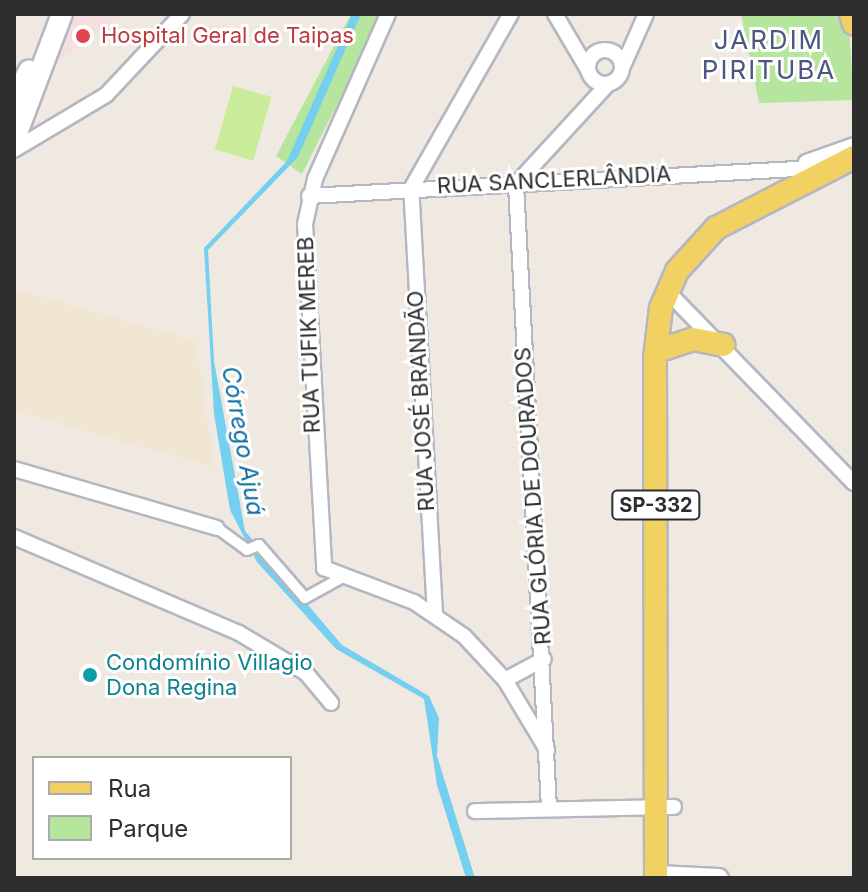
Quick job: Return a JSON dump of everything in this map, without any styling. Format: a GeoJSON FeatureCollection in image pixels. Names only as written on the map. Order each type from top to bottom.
{"type":"FeatureCollection","features":[{"type":"Feature","properties":{"kind":"main road"},"geometry":{"type":"LineString","coordinates":[[14,101],[50,14]]}},
{"type":"Feature","properties":{"kind":"main road"},"geometry":{"type":"LineString","coordinates":[[14,141],[62,14]]}},
{"type":"Feature","properties":{"kind":"main road"},"geometry":{"type":"LineString","coordinates":[[851,14],[854,24]]}},
{"type":"Feature","properties":{"kind":"main road","name":"SP-332"},"geometry":{"type":"LineString","coordinates":[[668,806],[655,358],[672,296],[716,228],[849,168]]}},
{"type":"Feature","properties":{"kind":"main road","name":"SP-332"},"geometry":{"type":"LineString","coordinates":[[663,877],[668,806],[666,348],[672,296]]}},
{"type":"Feature","properties":{"kind":"main road"},"geometry":{"type":"LineString","coordinates":[[666,348],[693,339],[723,345]]}},
{"type":"Feature","properties":{"kind":"street"},"geometry":{"type":"LineString","coordinates":[[14,150],[106,95],[182,14]]}},
{"type":"Feature","properties":{"kind":"street","name":"RUA TUFIK MEREB"},"geometry":{"type":"LineString","coordinates":[[335,576],[313,423],[304,240],[309,196],[388,14]]}},
{"type":"Feature","properties":{"kind":"street"},"geometry":{"type":"LineString","coordinates":[[411,189],[511,14]]}},
{"type":"Feature","properties":{"kind":"street"},"geometry":{"type":"LineString","coordinates":[[555,14],[596,78]]}},
{"type":"Feature","properties":{"kind":"street"},"geometry":{"type":"LineString","coordinates":[[596,78],[623,66],[644,17]]}},
{"type":"Feature","properties":{"kind":"street"},"geometry":{"type":"LineString","coordinates":[[516,184],[574,123],[608,51],[644,17]]}},
{"type":"Feature","properties":{"kind":"street"},"geometry":{"type":"LineString","coordinates":[[569,32],[608,51],[623,66]]}},
{"type":"Feature","properties":{"kind":"street","name":"RUA SANCLERLÂNDIA"},"geometry":{"type":"LineString","coordinates":[[798,165],[854,145]]}},
{"type":"Feature","properties":{"kind":"street","name":"RUA SANCLERLÂNDIA"},"geometry":{"type":"LineString","coordinates":[[309,196],[798,165],[849,168]]}},
{"type":"Feature","properties":{"kind":"street","name":"RUA GLÓRIA DE DOURADOS"},"geometry":{"type":"LineString","coordinates":[[516,184],[544,659],[549,808]]}},
{"type":"Feature","properties":{"kind":"street","name":"RUA JOSÉ BRANDÃO"},"geometry":{"type":"LineString","coordinates":[[411,189],[435,614]]}},
{"type":"Feature","properties":{"kind":"street"},"geometry":{"type":"LineString","coordinates":[[672,296],[854,483]]}},
{"type":"Feature","properties":{"kind":"street"},"geometry":{"type":"LineString","coordinates":[[14,469],[217,528],[247,550],[259,545],[305,598],[335,576],[435,614],[505,680],[547,750]]}},
{"type":"Feature","properties":{"kind":"street"},"geometry":{"type":"LineString","coordinates":[[14,537],[239,633],[306,673],[331,703]]}},
{"type":"Feature","properties":{"kind":"street"},"geometry":{"type":"LineString","coordinates":[[505,680],[544,659]]}},
{"type":"Feature","properties":{"kind":"street"},"geometry":{"type":"LineString","coordinates":[[475,811],[668,806]]}},
{"type":"Feature","properties":{"kind":"street"},"geometry":{"type":"LineString","coordinates":[[663,877],[719,878]]}},
{"type":"Feature","properties":{"kind":"shaded area","name":"Hospital Geral de Taipas"},"geometry":{"type":"Polygon","coordinates":[[[75,14],[127,14],[53,64],[71,26],[75,14]]]}},
{"type":"Feature","properties":{"kind":"shaded area"},"geometry":{"type":"Polygon","coordinates":[[[14,289],[196,341],[214,467],[14,411],[14,289]]]}},
{"type":"Feature","properties":{"kind":"green space"},"geometry":{"type":"Polygon","coordinates":[[[351,14],[383,14],[302,174],[276,156],[351,14]]]}},
{"type":"Feature","properties":{"kind":"green space"},"geometry":{"type":"Polygon","coordinates":[[[741,14],[848,14],[854,100],[759,103],[741,14]]]}},
{"type":"Feature","properties":{"kind":"green space"},"geometry":{"type":"Polygon","coordinates":[[[233,86],[271,97],[253,160],[215,149],[233,86]]]}},
{"type":"Feature","properties":{"kind":"water"},"geometry":{"type":"Polygon","coordinates":[[[352,14],[361,14],[298,157],[208,250],[214,361],[245,531],[342,645],[429,696],[439,718],[437,756],[475,878],[466,878],[437,785],[424,699],[336,649],[257,562],[230,510],[214,414],[204,248],[287,161],[352,14]]]}},
{"type":"Feature","properties":{"kind":"place","name":"Hospital Geral de Taipas"},"geometry":{"type":"Point","coordinates":[83,36]}},
{"type":"Feature","properties":{"kind":"place","name":"Condomínio Villagio Dona Regina"},"geometry":{"type":"Point","coordinates":[90,675]}},
{"type":"Feature","properties":{"kind":"district","name":"JARDIM PIRITUBA"},"geometry":{"type":"Point","coordinates":[769,55]}},
{"type":"Feature","properties":{"kind":"water label","name":"Córrego Ajuá"},"geometry":{"type":"Point","coordinates":[243,441]}}]}
